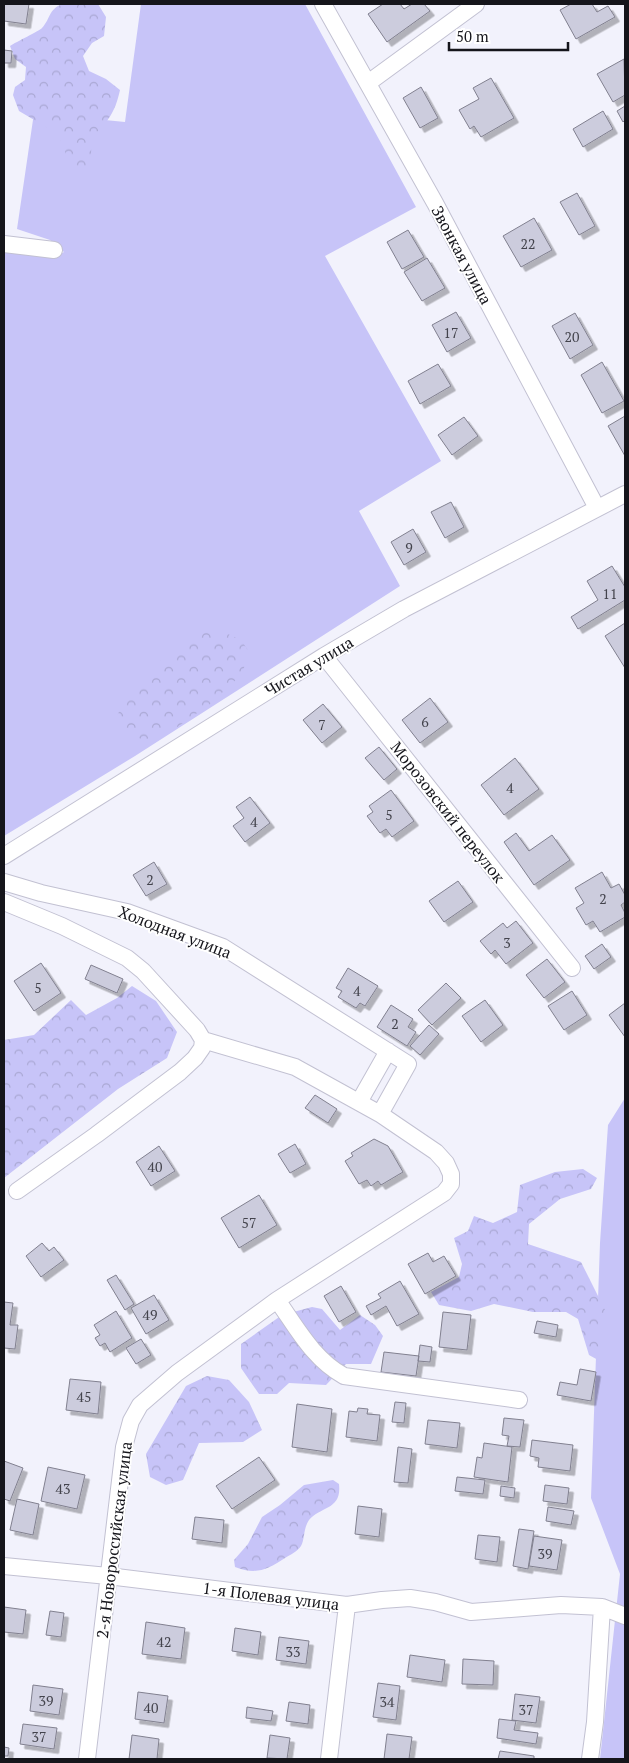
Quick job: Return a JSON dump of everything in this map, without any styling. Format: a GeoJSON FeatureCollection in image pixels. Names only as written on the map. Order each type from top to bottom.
{"type":"FeatureCollection","features":[{"type":"Feature","properties":{"kind":"street","name":"Звонкая улица"},"geometry":{"type":"LineString","coordinates":[[323,4],[434,204],[597,508]]}},
{"type":"Feature","properties":{"kind":"street"},"geometry":{"type":"LineString","coordinates":[[368,83],[476,4]]}},
{"type":"Feature","properties":{"kind":"street"},"geometry":{"type":"LineString","coordinates":[[4,244],[54,250]]}},
{"type":"Feature","properties":{"kind":"street","name":"Чистая улица"},"geometry":{"type":"LineString","coordinates":[[4,856],[324,656],[404,609],[597,508],[624,496]]}},
{"type":"Feature","properties":{"kind":"street","name":"Морозовский переулок"},"geometry":{"type":"LineString","coordinates":[[324,656],[572,968]]}},
{"type":"Feature","properties":{"kind":"street","name":"Холодная улица"},"geometry":{"type":"LineString","coordinates":[[4,882],[41,893],[127,912],[224,947],[408,1064],[380,1114]]}},
{"type":"Feature","properties":{"kind":"street"},"geometry":{"type":"LineString","coordinates":[[4,902],[62,926],[127,958],[143,971],[197,1030],[203,1040],[202,1048],[195,1058],[180,1072],[96,1135],[16,1191]]}},
{"type":"Feature","properties":{"kind":"street"},"geometry":{"type":"LineString","coordinates":[[203,1040],[295,1067],[380,1114]]}},
{"type":"Feature","properties":{"kind":"street"},"geometry":{"type":"LineString","coordinates":[[359,1102],[388,1051]]}},
{"type":"Feature","properties":{"kind":"street","name":"2-я Новороссийская улица"},"geometry":{"type":"LineString","coordinates":[[87,1759],[124,1447],[131,1421],[140,1405],[177,1373],[277,1300],[444,1193],[451,1184],[451,1174],[446,1163],[436,1152],[380,1114]]}},
{"type":"Feature","properties":{"kind":"street"},"geometry":{"type":"LineString","coordinates":[[277,1300],[317,1356],[329,1368],[344,1376],[519,1400]]}},
{"type":"Feature","properties":{"kind":"street","name":"1-я Полевая улица"},"geometry":{"type":"LineString","coordinates":[[4,1566],[108,1576],[347,1606],[382,1600],[410,1598],[435,1602],[471,1612],[561,1604],[602,1607],[625,1616]]}},
{"type":"Feature","properties":{"kind":"street"},"geometry":{"type":"LineString","coordinates":[[329,1759],[347,1606]]}},
{"type":"Feature","properties":{"kind":"street"},"geometry":{"type":"LineString","coordinates":[[590,1759],[595,1722],[602,1607]]}},
{"type":"Feature","properties":{"kind":"green space"},"geometry":{"type":"Polygon","coordinates":[[[62,4],[98,4],[106,17],[104,36],[92,43],[83,56],[89,71],[106,79],[120,90],[110,116],[92,137],[90,171],[76,168],[66,154],[58,134],[19,111],[13,95],[15,87],[25,80],[26,67],[15,59],[10,46],[42,28],[54,9],[62,4]]]}},
{"type":"Feature","properties":{"kind":"green space"},"geometry":{"type":"Polygon","coordinates":[[[141,4],[305,4],[416,207],[325,256],[441,461],[359,511],[400,586],[135,756],[4,836],[4,250],[57,256],[64,252],[50,240],[17,229],[34,113],[125,122],[141,4]]]}},
{"type":"Feature","properties":{"kind":"green space"},"geometry":{"type":"Polygon","coordinates":[[[219,630],[241,640],[250,653],[241,675],[210,704],[173,730],[144,740],[123,732],[117,715],[137,685],[166,655],[197,634],[219,630]]]}},
{"type":"Feature","properties":{"kind":"green space"},"geometry":{"type":"Polygon","coordinates":[[[132,986],[156,1001],[177,1032],[167,1058],[118,1089],[4,1178],[4,1040],[34,1035],[71,1000],[86,1015],[117,998],[132,986]]]}},
{"type":"Feature","properties":{"kind":"green space"},"geometry":{"type":"Polygon","coordinates":[[[625,1098],[625,1759],[600,1759],[620,1574],[591,1498],[600,1243],[608,1125],[625,1098]]]}},
{"type":"Feature","properties":{"kind":"green space"},"geometry":{"type":"Polygon","coordinates":[[[583,1169],[597,1178],[591,1189],[560,1199],[529,1224],[528,1244],[581,1262],[605,1310],[598,1360],[589,1355],[578,1319],[566,1312],[533,1312],[494,1304],[471,1311],[439,1305],[431,1292],[459,1277],[462,1264],[454,1238],[468,1231],[474,1216],[493,1223],[517,1212],[520,1185],[555,1172],[583,1169]]]}},
{"type":"Feature","properties":{"kind":"green space"},"geometry":{"type":"Polygon","coordinates":[[[312,1307],[322,1309],[340,1330],[360,1315],[375,1325],[383,1336],[371,1364],[346,1364],[326,1385],[289,1383],[277,1394],[259,1394],[241,1368],[241,1344],[282,1315],[312,1307]]]}},
{"type":"Feature","properties":{"kind":"green space"},"geometry":{"type":"Polygon","coordinates":[[[207,1376],[229,1380],[249,1402],[262,1430],[243,1442],[199,1443],[183,1480],[166,1485],[150,1477],[146,1454],[186,1386],[207,1376]]]}},
{"type":"Feature","properties":{"kind":"green space"},"geometry":{"type":"Polygon","coordinates":[[[333,1480],[339,1484],[337,1499],[309,1520],[298,1550],[273,1566],[261,1570],[249,1571],[235,1567],[234,1560],[248,1544],[262,1517],[304,1485],[333,1480]]]}},
{"type":"Feature","properties":{"kind":"building"},"geometry":{"type":"Polygon","coordinates":[[[4,4],[29,4],[26,24],[4,21],[4,4]]]}},
{"type":"Feature","properties":{"kind":"building"},"geometry":{"type":"Polygon","coordinates":[[[383,4],[400,4],[404,9],[412,4],[424,4],[430,11],[387,42],[368,14],[383,4]]]}},
{"type":"Feature","properties":{"kind":"building"},"geometry":{"type":"Polygon","coordinates":[[[571,4],[592,4],[597,12],[608,6],[615,17],[576,39],[560,10],[571,4]]]}},
{"type":"Feature","properties":{"kind":"building"},"geometry":{"type":"Polygon","coordinates":[[[4,50],[12,51],[11,63],[4,63],[4,50]]]}},
{"type":"Feature","properties":{"kind":"building"},"geometry":{"type":"Polygon","coordinates":[[[624,59],[625,95],[613,102],[597,74],[624,59]]]}},
{"type":"Feature","properties":{"kind":"building"},"geometry":{"type":"Polygon","coordinates":[[[491,78],[514,118],[481,137],[474,126],[470,129],[459,110],[479,99],[473,88],[491,78]]]}},
{"type":"Feature","properties":{"kind":"building"},"geometry":{"type":"Polygon","coordinates":[[[421,87],[438,118],[420,128],[403,98],[421,87]]]}},
{"type":"Feature","properties":{"kind":"building"},"geometry":{"type":"Polygon","coordinates":[[[625,106],[625,120],[623,122],[617,111],[625,106]]]}},
{"type":"Feature","properties":{"kind":"building"},"geometry":{"type":"Polygon","coordinates":[[[603,111],[613,129],[583,147],[573,129],[603,111]]]}},
{"type":"Feature","properties":{"kind":"building"},"geometry":{"type":"Polygon","coordinates":[[[577,193],[595,226],[579,235],[560,202],[577,193]]]}},
{"type":"Feature","properties":{"kind":"building"},"geometry":{"type":"Polygon","coordinates":[[[534,218],[552,250],[521,267],[503,236],[534,218]]]}},
{"type":"Feature","properties":{"kind":"building"},"geometry":{"type":"Polygon","coordinates":[[[408,230],[424,257],[402,269],[387,242],[408,230]]]}},
{"type":"Feature","properties":{"kind":"building"},"geometry":{"type":"Polygon","coordinates":[[[427,258],[445,288],[422,301],[404,272],[427,258]]]}},
{"type":"Feature","properties":{"kind":"building"},"geometry":{"type":"Polygon","coordinates":[[[456,312],[471,338],[447,352],[432,325],[456,312]]]}},
{"type":"Feature","properties":{"kind":"building"},"geometry":{"type":"Polygon","coordinates":[[[575,313],[593,345],[570,359],[552,326],[575,313]]]}},
{"type":"Feature","properties":{"kind":"building"},"geometry":{"type":"Polygon","coordinates":[[[602,362],[624,401],[602,413],[581,375],[602,362]]]}},
{"type":"Feature","properties":{"kind":"building"},"geometry":{"type":"Polygon","coordinates":[[[438,364],[451,386],[420,404],[408,381],[438,364]]]}},
{"type":"Feature","properties":{"kind":"building"},"geometry":{"type":"Polygon","coordinates":[[[625,416],[625,456],[608,426],[625,416]]]}},
{"type":"Feature","properties":{"kind":"building"},"geometry":{"type":"Polygon","coordinates":[[[464,417],[478,436],[452,455],[438,435],[464,417]]]}},
{"type":"Feature","properties":{"kind":"building"},"geometry":{"type":"Polygon","coordinates":[[[451,502],[464,527],[445,538],[431,512],[451,502]]]}},
{"type":"Feature","properties":{"kind":"building"},"geometry":{"type":"Polygon","coordinates":[[[413,529],[426,552],[404,565],[391,542],[413,529]]]}},
{"type":"Feature","properties":{"kind":"building"},"geometry":{"type":"Polygon","coordinates":[[[612,566],[625,587],[625,600],[578,629],[571,617],[598,600],[587,581],[612,566]]]}},
{"type":"Feature","properties":{"kind":"building"},"geometry":{"type":"Polygon","coordinates":[[[625,623],[625,668],[605,636],[625,623]]]}},
{"type":"Feature","properties":{"kind":"building"},"geometry":{"type":"Polygon","coordinates":[[[430,698],[448,722],[420,743],[402,720],[430,698]]]}},
{"type":"Feature","properties":{"kind":"building"},"geometry":{"type":"Polygon","coordinates":[[[323,704],[342,727],[322,743],[303,720],[323,704]]]}},
{"type":"Feature","properties":{"kind":"building"},"geometry":{"type":"Polygon","coordinates":[[[379,747],[397,769],[384,780],[365,758],[379,747]]]}},
{"type":"Feature","properties":{"kind":"building"},"geometry":{"type":"Polygon","coordinates":[[[515,758],[539,789],[504,815],[481,785],[515,758]]]}},
{"type":"Feature","properties":{"kind":"building"},"geometry":{"type":"Polygon","coordinates":[[[391,790],[414,821],[392,837],[386,829],[380,833],[367,816],[373,812],[369,806],[391,790]]]}},
{"type":"Feature","properties":{"kind":"building"},"geometry":{"type":"Polygon","coordinates":[[[250,797],[270,823],[245,842],[233,826],[244,818],[236,807],[250,797]]]}},
{"type":"Feature","properties":{"kind":"building"},"geometry":{"type":"Polygon","coordinates":[[[516,833],[529,851],[552,835],[570,860],[534,885],[504,842],[516,833]]]}},
{"type":"Feature","properties":{"kind":"building"},"geometry":{"type":"Polygon","coordinates":[[[154,862],[167,884],[146,896],[133,875],[154,862]]]}},
{"type":"Feature","properties":{"kind":"building"},"geometry":{"type":"Polygon","coordinates":[[[602,872],[611,888],[619,884],[625,895],[625,902],[621,905],[625,917],[600,932],[593,921],[586,925],[576,908],[584,903],[575,888],[602,872]]]}},
{"type":"Feature","properties":{"kind":"building"},"geometry":{"type":"Polygon","coordinates":[[[458,881],[473,902],[444,922],[429,901],[458,881]]]}},
{"type":"Feature","properties":{"kind":"building"},"geometry":{"type":"Polygon","coordinates":[[[516,921],[533,943],[506,964],[495,950],[491,954],[480,941],[503,923],[507,928],[516,921]]]}},
{"type":"Feature","properties":{"kind":"building"},"geometry":{"type":"Polygon","coordinates":[[[602,944],[611,957],[594,969],[585,956],[602,944]]]}},
{"type":"Feature","properties":{"kind":"building"},"geometry":{"type":"Polygon","coordinates":[[[547,959],[565,982],[544,998],[526,975],[547,959]]]}},
{"type":"Feature","properties":{"kind":"building"},"geometry":{"type":"Polygon","coordinates":[[[41,963],[61,993],[34,1011],[14,981],[41,963]]]}},
{"type":"Feature","properties":{"kind":"building"},"geometry":{"type":"Polygon","coordinates":[[[91,965],[123,979],[117,993],[85,979],[91,965]]]}},
{"type":"Feature","properties":{"kind":"building"},"geometry":{"type":"Polygon","coordinates":[[[348,968],[378,986],[365,1006],[360,1003],[356,1008],[338,997],[342,991],[336,988],[348,968]]]}},
{"type":"Feature","properties":{"kind":"building"},"geometry":{"type":"Polygon","coordinates":[[[446,983],[461,998],[432,1025],[418,1010],[446,983]]]}},
{"type":"Feature","properties":{"kind":"building"},"geometry":{"type":"Polygon","coordinates":[[[572,991],[587,1015],[564,1030],[548,1006],[572,991]]]}},
{"type":"Feature","properties":{"kind":"building"},"geometry":{"type":"Polygon","coordinates":[[[485,1000],[503,1025],[481,1042],[462,1016],[485,1000]]]}},
{"type":"Feature","properties":{"kind":"building"},"geometry":{"type":"Polygon","coordinates":[[[625,1003],[625,1037],[609,1015],[625,1003]]]}},
{"type":"Feature","properties":{"kind":"building"},"geometry":{"type":"Polygon","coordinates":[[[391,1005],[413,1019],[408,1027],[416,1032],[407,1046],[377,1027],[391,1005]]]}},
{"type":"Feature","properties":{"kind":"building"},"geometry":{"type":"Polygon","coordinates":[[[429,1025],[439,1034],[420,1055],[410,1046],[429,1025]]]}},
{"type":"Feature","properties":{"kind":"building"},"geometry":{"type":"Polygon","coordinates":[[[315,1095],[337,1109],[328,1123],[305,1108],[315,1095]]]}},
{"type":"Feature","properties":{"kind":"building"},"geometry":{"type":"Polygon","coordinates":[[[374,1139],[388,1146],[403,1172],[381,1185],[378,1181],[371,1186],[367,1180],[359,1184],[345,1161],[353,1156],[351,1153],[374,1139]]]}},
{"type":"Feature","properties":{"kind":"building"},"geometry":{"type":"Polygon","coordinates":[[[295,1144],[306,1164],[290,1173],[278,1154],[295,1144]]]}},
{"type":"Feature","properties":{"kind":"building"},"geometry":{"type":"Polygon","coordinates":[[[159,1146],[175,1171],[151,1186],[136,1162],[159,1146]]]}},
{"type":"Feature","properties":{"kind":"building"},"geometry":{"type":"Polygon","coordinates":[[[259,1195],[277,1225],[239,1248],[221,1218],[259,1195]]]}},
{"type":"Feature","properties":{"kind":"building"},"geometry":{"type":"Polygon","coordinates":[[[42,1243],[49,1251],[54,1247],[64,1260],[41,1277],[26,1256],[42,1243]]]}},
{"type":"Feature","properties":{"kind":"building"},"geometry":{"type":"Polygon","coordinates":[[[428,1253],[433,1262],[444,1256],[456,1276],[425,1294],[408,1264],[428,1253]]]}},
{"type":"Feature","properties":{"kind":"building"},"geometry":{"type":"Polygon","coordinates":[[[116,1275],[134,1304],[125,1310],[107,1280],[116,1275]]]}},
{"type":"Feature","properties":{"kind":"building"},"geometry":{"type":"Polygon","coordinates":[[[400,1281],[419,1314],[397,1326],[386,1306],[371,1315],[366,1306],[381,1298],[378,1294],[400,1281]]]}},
{"type":"Feature","properties":{"kind":"building"},"geometry":{"type":"Polygon","coordinates":[[[341,1286],[356,1312],[339,1322],[324,1296],[341,1286]]]}},
{"type":"Feature","properties":{"kind":"building"},"geometry":{"type":"Polygon","coordinates":[[[154,1295],[169,1320],[146,1334],[131,1308],[154,1295]]]}},
{"type":"Feature","properties":{"kind":"building"},"geometry":{"type":"Polygon","coordinates":[[[4,1302],[13,1303],[10,1325],[18,1325],[15,1349],[4,1348],[4,1302]]]}},
{"type":"Feature","properties":{"kind":"building"},"geometry":{"type":"Polygon","coordinates":[[[116,1311],[132,1338],[110,1352],[105,1343],[100,1346],[95,1338],[100,1335],[94,1325],[116,1311]]]}},
{"type":"Feature","properties":{"kind":"building"},"geometry":{"type":"Polygon","coordinates":[[[443,1312],[471,1315],[467,1350],[439,1347],[443,1312]]]}},
{"type":"Feature","properties":{"kind":"building"},"geometry":{"type":"Polygon","coordinates":[[[537,1321],[558,1325],[556,1337],[534,1333],[537,1321]]]}},
{"type":"Feature","properties":{"kind":"building"},"geometry":{"type":"Polygon","coordinates":[[[141,1339],[151,1355],[136,1364],[126,1348],[141,1339]]]}},
{"type":"Feature","properties":{"kind":"building"},"geometry":{"type":"Polygon","coordinates":[[[420,1345],[432,1347],[430,1362],[418,1361],[420,1345]]]}},
{"type":"Feature","properties":{"kind":"building"},"geometry":{"type":"Polygon","coordinates":[[[384,1352],[419,1356],[416,1376],[381,1372],[384,1352]]]}},
{"type":"Feature","properties":{"kind":"building"},"geometry":{"type":"Polygon","coordinates":[[[580,1369],[596,1372],[591,1401],[557,1395],[560,1382],[577,1385],[580,1369]]]}},
{"type":"Feature","properties":{"kind":"building"},"geometry":{"type":"Polygon","coordinates":[[[70,1379],[101,1382],[98,1414],[66,1410],[70,1379]]]}},
{"type":"Feature","properties":{"kind":"building"},"geometry":{"type":"Polygon","coordinates":[[[395,1402],[406,1403],[404,1423],[392,1422],[395,1402]]]}},
{"type":"Feature","properties":{"kind":"building"},"geometry":{"type":"Polygon","coordinates":[[[297,1404],[332,1409],[327,1452],[292,1447],[297,1404]]]}},
{"type":"Feature","properties":{"kind":"building"},"geometry":{"type":"Polygon","coordinates":[[[358,1408],[368,1409],[367,1414],[380,1415],[377,1441],[346,1437],[349,1411],[357,1412],[358,1408]]]}},
{"type":"Feature","properties":{"kind":"building"},"geometry":{"type":"Polygon","coordinates":[[[504,1418],[524,1420],[520,1447],[507,1446],[509,1436],[502,1435],[504,1418]]]}},
{"type":"Feature","properties":{"kind":"building"},"geometry":{"type":"Polygon","coordinates":[[[428,1420],[460,1423],[457,1448],[425,1444],[428,1420]]]}},
{"type":"Feature","properties":{"kind":"building"},"geometry":{"type":"Polygon","coordinates":[[[532,1440],[573,1445],[570,1471],[538,1467],[539,1458],[530,1456],[532,1440]]]}},
{"type":"Feature","properties":{"kind":"building"},"geometry":{"type":"Polygon","coordinates":[[[484,1443],[512,1447],[508,1482],[474,1477],[477,1457],[482,1458],[484,1443]]]}},
{"type":"Feature","properties":{"kind":"building"},"geometry":{"type":"Polygon","coordinates":[[[398,1447],[412,1449],[408,1483],[394,1482],[398,1447]]]}},
{"type":"Feature","properties":{"kind":"building"},"geometry":{"type":"Polygon","coordinates":[[[259,1457],[275,1480],[232,1509],[216,1486],[259,1457]]]}},
{"type":"Feature","properties":{"kind":"building"},"geometry":{"type":"Polygon","coordinates":[[[4,1461],[23,1468],[10,1501],[4,1499],[4,1461]]]}},
{"type":"Feature","properties":{"kind":"building"},"geometry":{"type":"Polygon","coordinates":[[[48,1467],[85,1475],[77,1509],[41,1501],[48,1467]]]}},
{"type":"Feature","properties":{"kind":"building"},"geometry":{"type":"Polygon","coordinates":[[[457,1477],[485,1480],[483,1494],[455,1491],[457,1477]]]}},
{"type":"Feature","properties":{"kind":"building"},"geometry":{"type":"Polygon","coordinates":[[[545,1485],[569,1488],[567,1504],[543,1501],[545,1485]]]}},
{"type":"Feature","properties":{"kind":"building"},"geometry":{"type":"Polygon","coordinates":[[[501,1486],[515,1488],[514,1498],[500,1496],[501,1486]]]}},
{"type":"Feature","properties":{"kind":"building"},"geometry":{"type":"Polygon","coordinates":[[[17,1499],[39,1504],[33,1535],[10,1530],[17,1499]]]}},
{"type":"Feature","properties":{"kind":"building"},"geometry":{"type":"Polygon","coordinates":[[[358,1506],[382,1509],[379,1537],[355,1534],[358,1506]]]}},
{"type":"Feature","properties":{"kind":"building"},"geometry":{"type":"Polygon","coordinates":[[[548,1507],[574,1511],[571,1525],[546,1521],[548,1507]]]}},
{"type":"Feature","properties":{"kind":"building"},"geometry":{"type":"Polygon","coordinates":[[[195,1517],[224,1520],[222,1543],[192,1539],[195,1517]]]}},
{"type":"Feature","properties":{"kind":"building"},"geometry":{"type":"Polygon","coordinates":[[[519,1529],[534,1531],[528,1569],[513,1566],[519,1529]]]}},
{"type":"Feature","properties":{"kind":"building"},"geometry":{"type":"Polygon","coordinates":[[[478,1535],[500,1537],[497,1562],[475,1559],[478,1535]]]}},
{"type":"Feature","properties":{"kind":"building"},"geometry":{"type":"Polygon","coordinates":[[[534,1536],[562,1540],[557,1570],[529,1566],[534,1536]]]}},
{"type":"Feature","properties":{"kind":"building"},"geometry":{"type":"Polygon","coordinates":[[[4,1607],[26,1610],[23,1634],[4,1632],[4,1607]]]}},
{"type":"Feature","properties":{"kind":"building"},"geometry":{"type":"Polygon","coordinates":[[[50,1611],[64,1613],[61,1637],[46,1635],[50,1611]]]}},
{"type":"Feature","properties":{"kind":"building"},"geometry":{"type":"Polygon","coordinates":[[[146,1622],[185,1628],[181,1659],[142,1654],[146,1622]]]}},
{"type":"Feature","properties":{"kind":"building"},"geometry":{"type":"Polygon","coordinates":[[[235,1628],[261,1632],[258,1655],[232,1651],[235,1628]]]}},
{"type":"Feature","properties":{"kind":"building"},"geometry":{"type":"Polygon","coordinates":[[[279,1637],[309,1641],[306,1664],[276,1660],[279,1637]]]}},
{"type":"Feature","properties":{"kind":"building"},"geometry":{"type":"Polygon","coordinates":[[[410,1655],[445,1660],[442,1682],[407,1677],[410,1655]]]}},
{"type":"Feature","properties":{"kind":"building"},"geometry":{"type":"Polygon","coordinates":[[[463,1659],[494,1661],[493,1685],[462,1684],[463,1659]]]}},
{"type":"Feature","properties":{"kind":"building"},"geometry":{"type":"Polygon","coordinates":[[[378,1683],[400,1686],[396,1720],[373,1717],[378,1683]]]}},
{"type":"Feature","properties":{"kind":"building"},"geometry":{"type":"Polygon","coordinates":[[[33,1685],[63,1689],[59,1715],[30,1711],[33,1685]]]}},
{"type":"Feature","properties":{"kind":"building"},"geometry":{"type":"Polygon","coordinates":[[[138,1692],[168,1696],[164,1723],[135,1719],[138,1692]]]}},
{"type":"Feature","properties":{"kind":"building"},"geometry":{"type":"Polygon","coordinates":[[[515,1694],[540,1697],[536,1723],[512,1720],[515,1694]]]}},
{"type":"Feature","properties":{"kind":"building"},"geometry":{"type":"Polygon","coordinates":[[[289,1702],[310,1705],[308,1724],[286,1721],[289,1702]]]}},
{"type":"Feature","properties":{"kind":"building"},"geometry":{"type":"Polygon","coordinates":[[[247,1707],[273,1711],[271,1721],[246,1718],[247,1707]]]}},
{"type":"Feature","properties":{"kind":"building"},"geometry":{"type":"Polygon","coordinates":[[[499,1719],[516,1721],[514,1730],[538,1733],[536,1744],[497,1738],[499,1719]]]}},
{"type":"Feature","properties":{"kind":"building"},"geometry":{"type":"Polygon","coordinates":[[[23,1724],[57,1728],[54,1749],[20,1744],[23,1724]]]}},
{"type":"Feature","properties":{"kind":"building"},"geometry":{"type":"Polygon","coordinates":[[[387,1734],[412,1737],[409,1759],[384,1759],[387,1734]]]}},
{"type":"Feature","properties":{"kind":"building"},"geometry":{"type":"Polygon","coordinates":[[[132,1735],[159,1739],[157,1759],[129,1759],[132,1735]]]}},
{"type":"Feature","properties":{"kind":"building"},"geometry":{"type":"Polygon","coordinates":[[[270,1735],[290,1738],[287,1759],[267,1758],[270,1735]]]}},
{"type":"Feature","properties":{"kind":"building"},"geometry":{"type":"Polygon","coordinates":[[[4,1747],[9,1748],[8,1756],[4,1756],[4,1747]]]}},
{"type":"Feature","properties":{"kind":"building"},"geometry":{"type":"Polygon","coordinates":[[[500,1751],[534,1756],[534,1759],[498,1759],[500,1751]]]}}]}
